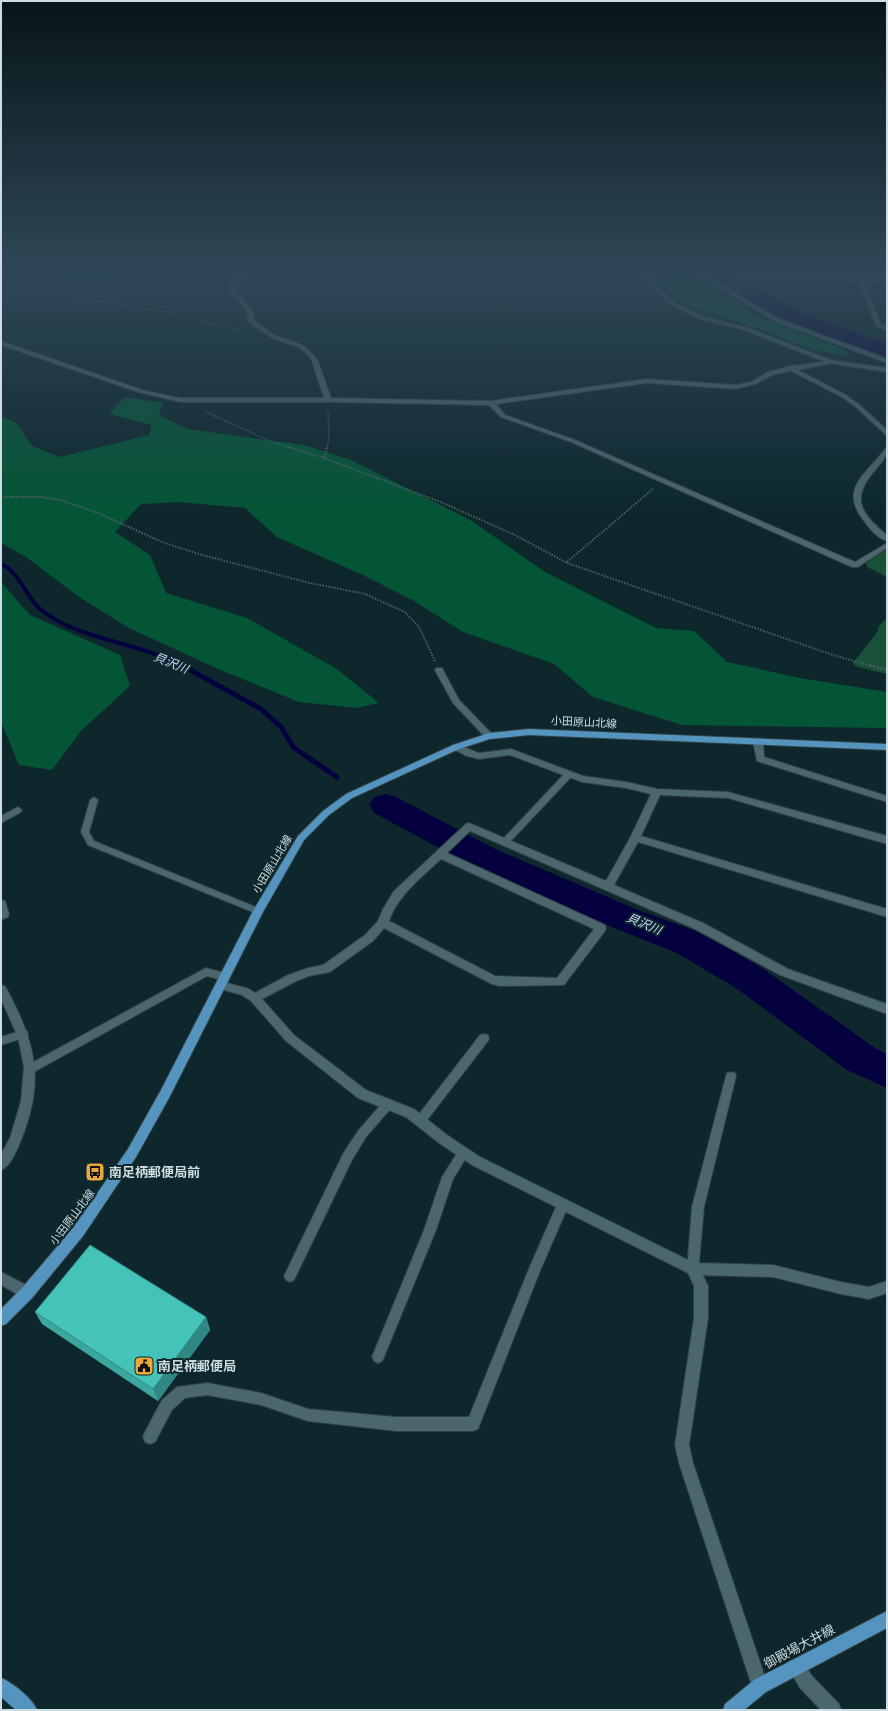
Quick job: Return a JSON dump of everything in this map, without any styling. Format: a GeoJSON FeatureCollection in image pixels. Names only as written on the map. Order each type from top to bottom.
{"type":"FeatureCollection","features":[{"type":"Feature","properties":{"kind":"main road","name":"小田原山北線"},"geometry":{"type":"LineString","coordinates":[[1,1319],[27,1293],[78,1232],[132,1153],[223,981],[258,911],[294,849],[326,813],[349,796],[456,747],[489,736],[529,732],[887,747]]}},
{"type":"Feature","properties":{"kind":"main road","name":"御殿場大井線"},"geometry":{"type":"LineString","coordinates":[[731,1710],[760,1686],[887,1619]]}},
{"type":"Feature","properties":{"kind":"main road"},"geometry":{"type":"LineString","coordinates":[[1,1686],[29,1710]]}},
{"type":"Feature","properties":{"kind":"street"},"geometry":{"type":"LineString","coordinates":[[32,354],[140,391],[180,400],[328,400],[491,403],[647,381],[736,387],[753,383],[770,373],[790,368],[830,362]]}},
{"type":"Feature","properties":{"kind":"street"},"geometry":{"type":"LineString","coordinates":[[310,354],[315,360],[328,400]]}},
{"type":"Feature","properties":{"kind":"street"},"geometry":{"type":"LineString","coordinates":[[809,354],[830,362],[887,370]]}},
{"type":"Feature","properties":{"kind":"street"},"geometry":{"type":"LineString","coordinates":[[868,354],[887,361]]}},
{"type":"Feature","properties":{"kind":"street"},"geometry":{"type":"LineString","coordinates":[[790,368],[844,396],[859,407],[887,434]]}},
{"type":"Feature","properties":{"kind":"street"},"geometry":{"type":"LineString","coordinates":[[491,403],[503,416],[573,441],[855,565],[887,544]]}},
{"type":"Feature","properties":{"kind":"street"},"geometry":{"type":"LineString","coordinates":[[887,450],[860,484],[857,493],[858,505],[865,520],[887,539]]}},
{"type":"Feature","properties":{"kind":"street"},"geometry":{"type":"LineString","coordinates":[[758,742],[760,759],[887,799]]}},
{"type":"Feature","properties":{"kind":"street"},"geometry":{"type":"LineString","coordinates":[[456,747],[470,754],[479,756],[511,752],[582,779],[626,784],[657,792],[728,795],[887,840]]}},
{"type":"Feature","properties":{"kind":"street"},"geometry":{"type":"LineString","coordinates":[[608,886],[635,838],[657,792]]}},
{"type":"Feature","properties":{"kind":"street"},"geometry":{"type":"LineString","coordinates":[[256,998],[292,978],[308,972],[326,969],[334,965],[368,938],[383,923],[388,909],[398,894],[469,826],[699,926],[784,972],[887,1009]]}},
{"type":"Feature","properties":{"kind":"street"},"geometry":{"type":"LineString","coordinates":[[635,838],[887,913]]}},
{"type":"Feature","properties":{"kind":"street"},"geometry":{"type":"LineString","coordinates":[[383,923],[492,980],[500,982],[560,982],[601,928],[440,854]]}},
{"type":"Feature","properties":{"kind":"street"},"geometry":{"type":"LineString","coordinates":[[1,904],[4,914],[1,916]]}},
{"type":"Feature","properties":{"kind":"street"},"geometry":{"type":"LineString","coordinates":[[223,981],[256,998],[270,1018],[290,1038],[362,1094],[410,1113],[476,1161],[693,1269],[701,1286],[701,1318],[682,1445],[686,1463],[760,1686]]}},
{"type":"Feature","properties":{"kind":"street"},"geometry":{"type":"LineString","coordinates":[[1,989],[19,1021],[28,1052],[30,1069],[26,1106],[13,1149],[1,1164]]}},
{"type":"Feature","properties":{"kind":"street"},"geometry":{"type":"LineString","coordinates":[[1,1278],[27,1293]]}},
{"type":"Feature","properties":{"kind":"street"},"geometry":{"type":"LineString","coordinates":[[796,1667],[806,1682],[833,1710]]}},
{"type":"Feature","properties":{"kind":"lane"},"geometry":{"type":"LineString","coordinates":[[439,670],[456,701],[489,736]]}},
{"type":"Feature","properties":{"kind":"lane"},"geometry":{"type":"LineString","coordinates":[[505,842],[569,774]]}},
{"type":"Feature","properties":{"kind":"lane"},"geometry":{"type":"LineString","coordinates":[[94,800],[85,832],[91,843],[258,911]]}},
{"type":"Feature","properties":{"kind":"lane"},"geometry":{"type":"LineString","coordinates":[[1,820],[18,810]]}},
{"type":"Feature","properties":{"kind":"lane"},"geometry":{"type":"LineString","coordinates":[[30,1069],[206,972],[223,981]]}},
{"type":"Feature","properties":{"kind":"lane"},"geometry":{"type":"LineString","coordinates":[[1,1041],[23,1034]]}},
{"type":"Feature","properties":{"kind":"lane"},"geometry":{"type":"LineString","coordinates":[[420,1121],[484,1038]]}},
{"type":"Feature","properties":{"kind":"lane"},"geometry":{"type":"LineString","coordinates":[[731,1076],[698,1207],[693,1269],[773,1271],[841,1288],[869,1293],[887,1287]]}},
{"type":"Feature","properties":{"kind":"lane"},"geometry":{"type":"LineString","coordinates":[[290,1276],[348,1156],[362,1134],[388,1104]]}},
{"type":"Feature","properties":{"kind":"lane"},"geometry":{"type":"LineString","coordinates":[[378,1356],[430,1230],[448,1177],[463,1152]]}},
{"type":"Feature","properties":{"kind":"lane"},"geometry":{"type":"LineString","coordinates":[[150,1437],[168,1405],[182,1392],[207,1389],[260,1399],[308,1415],[396,1424],[473,1424],[534,1271],[563,1204]]}},
{"type":"Feature","properties":{"kind":"path"},"geometry":{"type":"LineString","coordinates":[[180,400],[272,442],[324,458],[443,503],[515,535],[566,563],[833,654],[887,670]]}},
{"type":"Feature","properties":{"kind":"path"},"geometry":{"type":"LineString","coordinates":[[324,458],[329,439],[328,400]]}},
{"type":"Feature","properties":{"kind":"path"},"geometry":{"type":"LineString","coordinates":[[566,563],[664,480]]}},
{"type":"Feature","properties":{"kind":"path"},"geometry":{"type":"LineString","coordinates":[[1,497],[60,500],[98,514],[162,542],[202,555],[288,578],[365,594],[405,612],[419,627],[439,670]]}},
{"type":"Feature","properties":{"kind":"green space"},"geometry":{"type":"Polygon","coordinates":[[[125,397],[163,403],[159,415],[187,429],[304,445],[351,460],[472,521],[545,572],[656,628],[694,631],[727,662],[800,678],[887,692],[887,728],[682,725],[593,697],[554,664],[463,632],[414,601],[365,576],[277,537],[245,508],[180,502],[141,504],[115,532],[150,555],[166,593],[247,618],[337,669],[379,703],[356,708],[299,702],[218,669],[129,628],[79,597],[26,557],[1,543],[1,416],[16,423],[32,446],[60,457],[149,435],[152,425],[109,414],[125,397]]]}},
{"type":"Feature","properties":{"kind":"green space"},"geometry":{"type":"Polygon","coordinates":[[[887,549],[887,577],[867,567],[866,563],[887,549]]]}},
{"type":"Feature","properties":{"kind":"green space"},"geometry":{"type":"Polygon","coordinates":[[[1,582],[30,615],[120,655],[130,686],[81,731],[52,770],[19,765],[1,722],[1,582]]]}},
{"type":"Feature","properties":{"kind":"green space"},"geometry":{"type":"Polygon","coordinates":[[[887,618],[887,674],[855,666],[853,663],[878,631],[878,627],[887,618]]]}},
{"type":"Feature","properties":{"kind":"building","name":"南足柄郵便局"},"geometry":{"type":"Polygon","coordinates":[[[90,1245],[206,1317],[153,1389],[35,1312],[90,1245]]]}},
{"type":"Feature","properties":{"kind":"waterway","name":"貝沢川"},"geometry":{"type":"LineString","coordinates":[[1,564],[8,568],[18,578],[35,604],[55,619],[72,628],[147,651],[182,665]]}},
{"type":"Feature","properties":{"kind":"waterway","name":"貝沢川"},"geometry":{"type":"LineString","coordinates":[[182,665],[261,709],[281,727],[294,748],[337,777]]}},
{"type":"Feature","properties":{"kind":"waterway","name":"貝沢川"},"geometry":{"type":"LineString","coordinates":[[385,805],[483,857],[626,919],[689,943],[749,978],[861,1059],[887,1072]]}},
{"type":"Feature","properties":{"kind":"place","name":"南足柄郵便局前"},"geometry":{"type":"Point","coordinates":[95,1172]}},
{"type":"Feature","properties":{"kind":"place","name":"南足柄郵便局"},"geometry":{"type":"Point","coordinates":[144,1366]}}]}
